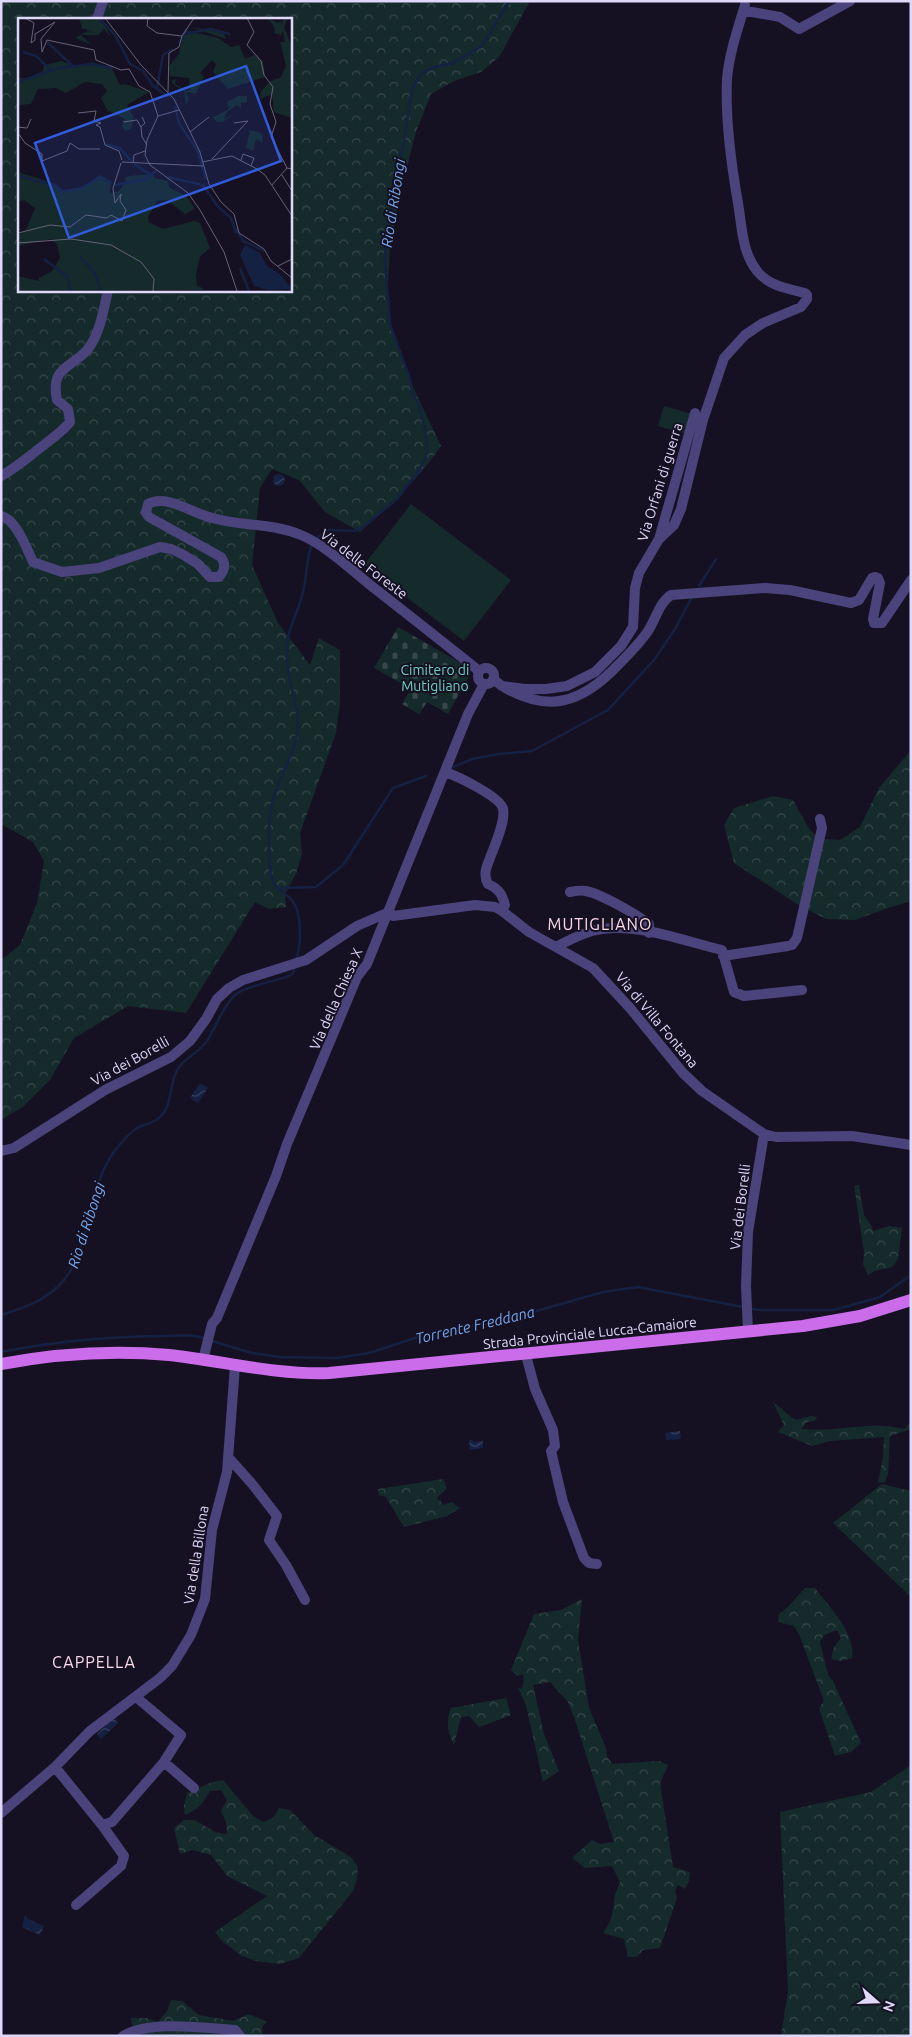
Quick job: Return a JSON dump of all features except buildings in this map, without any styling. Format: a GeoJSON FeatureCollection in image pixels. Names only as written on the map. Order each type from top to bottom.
{"type":"FeatureCollection","features":[{"type":"Feature","properties":{"kind":"main road","name":"Strada Provinciale Lucca-Camaiore"},"geometry":{"type":"LineString","coordinates":[[1,1364],[38,1358],[99,1354],[204,1355],[235,1366],[302,1374],[320,1374],[803,1326],[860,1316],[911,1300]]}},
{"type":"Feature","properties":{"kind":"street"},"geometry":{"type":"LineString","coordinates":[[97,18],[103,1]]}},
{"type":"Feature","properties":{"kind":"street"},"geometry":{"type":"LineString","coordinates":[[659,539],[674,525],[681,509],[703,420],[724,358],[745,335],[763,324],[801,308],[807,299],[805,293],[779,287],[771,283],[758,272],[745,250],[734,189],[727,113],[728,77],[744,9],[780,17],[799,28],[850,1]]}},
{"type":"Feature","properties":{"kind":"street"},"geometry":{"type":"LineString","coordinates":[[1,476],[23,462],[62,431],[70,422],[68,409],[56,400],[54,386],[60,372],[88,349],[96,333],[108,291]]}},
{"type":"Feature","properties":{"kind":"street","name":"Via Orfani di guerra"},"geometry":{"type":"LineString","coordinates":[[502,686],[546,689],[567,686],[595,672],[624,642],[633,626],[635,588],[639,574],[659,539],[695,413]]}},
{"type":"Feature","properties":{"kind":"street","name":"Via delle Foreste"},"geometry":{"type":"LineString","coordinates":[[1,516],[6,517],[18,530],[33,562],[62,572],[99,568],[160,547],[182,554],[198,564],[210,577],[219,577],[225,566],[221,556],[149,517],[146,513],[148,504],[159,500],[209,518],[272,526],[288,530],[304,536],[337,558],[479,671],[489,668],[494,674],[489,682]]}},
{"type":"Feature","properties":{"kind":"street"},"geometry":{"type":"LineString","coordinates":[[489,682],[543,702],[558,702],[576,698],[590,691],[605,679],[638,645],[663,602],[670,595],[765,588],[790,590],[851,603],[859,600],[872,578],[875,577],[878,578],[880,583],[873,619],[874,623],[878,624],[882,623],[911,580]]}},
{"type":"Feature","properties":{"kind":"street","name":"Via della Chiesa X"},"geometry":{"type":"LineString","coordinates":[[204,1355],[212,1324],[217,1318],[273,1184],[287,1144],[357,977],[367,964],[389,912],[468,714],[489,682]]}},
{"type":"Feature","properties":{"kind":"street"},"geometry":{"type":"LineString","coordinates":[[445,772],[467,781],[498,801],[503,809],[502,823],[485,874],[488,884],[501,892],[505,905],[502,912]]}},
{"type":"Feature","properties":{"kind":"street"},"geometry":{"type":"LineString","coordinates":[[723,956],[788,946],[797,938],[822,828],[820,819]]}},
{"type":"Feature","properties":{"kind":"street"},"geometry":{"type":"LineString","coordinates":[[570,892],[584,890],[594,894],[641,918],[649,924],[649,932]]}},
{"type":"Feature","properties":{"kind":"street","name":"Via di Villa Fontana"},"geometry":{"type":"LineString","coordinates":[[389,912],[393,916],[402,916],[450,907],[475,905],[495,908],[502,912],[519,925],[582,960],[602,976],[683,1073],[702,1091],[764,1134],[776,1137],[852,1136],[911,1145]]}},
{"type":"Feature","properties":{"kind":"street","name":"Via dei Borelli"},"geometry":{"type":"LineString","coordinates":[[1,1151],[14,1148],[105,1090],[172,1057],[190,1041],[206,1019],[217,999],[229,988],[243,980],[302,962],[357,926],[389,912]]}},
{"type":"Feature","properties":{"kind":"street"},"geometry":{"type":"LineString","coordinates":[[556,947],[582,935],[600,930],[636,928],[722,950],[734,992],[744,996],[802,990]]}},
{"type":"Feature","properties":{"kind":"street","name":"Via dei Borelli"},"geometry":{"type":"LineString","coordinates":[[748,1332],[746,1286],[748,1232],[764,1134]]}},
{"type":"Feature","properties":{"kind":"street"},"geometry":{"type":"LineString","coordinates":[[526,1355],[535,1388],[553,1430],[555,1446],[551,1451],[563,1502],[584,1558],[589,1562],[597,1564]]}},
{"type":"Feature","properties":{"kind":"street","name":"Via della Billona"},"geometry":{"type":"LineString","coordinates":[[1,1813],[55,1767],[90,1731],[136,1697],[172,1666],[191,1636],[202,1611],[207,1586],[212,1530],[229,1458],[235,1366]]}},
{"type":"Feature","properties":{"kind":"street"},"geometry":{"type":"LineString","coordinates":[[229,1458],[277,1516],[269,1540],[286,1565],[305,1600]]}},
{"type":"Feature","properties":{"kind":"street"},"geometry":{"type":"LineString","coordinates":[[102,1825],[112,1822],[164,1762],[181,1735],[136,1697]]}},
{"type":"Feature","properties":{"kind":"street"},"geometry":{"type":"LineString","coordinates":[[164,1762],[194,1788]]}},
{"type":"Feature","properties":{"kind":"street"},"geometry":{"type":"LineString","coordinates":[[55,1767],[102,1825],[124,1856],[121,1866],[76,1906]]}},
{"type":"Feature","properties":{"kind":"street"},"geometry":{"type":"LineString","coordinates":[[123,2036],[130,2032],[163,2026],[235,2030],[240,2036]]}},
{"type":"Feature","properties":{"kind":"green space"},"geometry":{"type":"Polygon","coordinates":[[[1,1],[530,1],[499,57],[481,72],[454,81],[431,94],[416,132],[401,189],[390,248],[387,301],[390,324],[413,387],[441,446],[414,481],[360,532],[325,512],[299,480],[272,469],[260,488],[252,565],[278,623],[310,665],[319,638],[340,650],[340,703],[336,733],[300,833],[302,854],[296,874],[285,894],[286,907],[269,909],[255,902],[186,1013],[128,1006],[74,1038],[50,1080],[24,1106],[1,1120],[1,960],[20,945],[37,903],[44,861],[33,842],[1,824],[1,1]]]}},
{"type":"Feature","properties":{"kind":"green space"},"geometry":{"type":"Polygon","coordinates":[[[664,406],[692,414],[686,434],[658,426],[664,406]]]}},
{"type":"Feature","properties":{"kind":"green space"},"geometry":{"type":"Polygon","coordinates":[[[411,504],[511,580],[464,641],[364,565],[411,504]]]}},
{"type":"Feature","properties":{"kind":"green space","name":"Cimitero di Mutigliano"},"geometry":{"type":"Polygon","coordinates":[[[398,627],[466,666],[469,671],[469,676],[448,714],[427,702],[419,714],[402,704],[411,689],[374,668],[398,627]]]}},
{"type":"Feature","properties":{"kind":"green space"},"geometry":{"type":"Polygon","coordinates":[[[911,750],[911,901],[855,920],[826,919],[797,904],[734,863],[724,825],[734,808],[773,796],[793,800],[808,827],[818,839],[840,840],[860,827],[879,788],[911,750]]]}},
{"type":"Feature","properties":{"kind":"green space"},"geometry":{"type":"Polygon","coordinates":[[[859,1185],[864,1215],[873,1231],[889,1226],[902,1228],[898,1259],[892,1267],[875,1271],[868,1275],[863,1264],[864,1252],[854,1186],[859,1185]]]}},
{"type":"Feature","properties":{"kind":"green space"},"geometry":{"type":"Polygon","coordinates":[[[773,1402],[796,1420],[811,1416],[817,1417],[815,1421],[807,1422],[801,1429],[814,1430],[878,1426],[904,1429],[911,1422],[911,1429],[890,1436],[888,1474],[885,1482],[878,1483],[883,1457],[884,1437],[830,1441],[812,1446],[778,1432],[784,1425],[773,1402]]]}},
{"type":"Feature","properties":{"kind":"green space"},"geometry":{"type":"Polygon","coordinates":[[[443,1479],[447,1488],[437,1498],[444,1505],[452,1502],[460,1508],[447,1516],[404,1527],[386,1497],[379,1495],[378,1489],[443,1479]]]}},
{"type":"Feature","properties":{"kind":"green space"},"geometry":{"type":"Polygon","coordinates":[[[882,1484],[911,1491],[911,1597],[833,1523],[882,1484]]]}},
{"type":"Feature","properties":{"kind":"green space"},"geometry":{"type":"Polygon","coordinates":[[[805,1588],[815,1588],[834,1612],[846,1630],[852,1649],[852,1658],[840,1661],[831,1659],[834,1647],[841,1638],[837,1630],[824,1635],[820,1642],[828,1675],[833,1681],[861,1743],[851,1752],[835,1756],[819,1708],[824,1701],[799,1634],[794,1626],[778,1622],[779,1614],[805,1588]]]}},
{"type":"Feature","properties":{"kind":"green space"},"geometry":{"type":"Polygon","coordinates":[[[582,1599],[578,1640],[589,1708],[606,1748],[607,1757],[613,1764],[659,1761],[668,1765],[660,1783],[673,1867],[690,1872],[689,1881],[685,1889],[678,1885],[675,1890],[677,1898],[660,1948],[643,1950],[637,1957],[628,1957],[624,1939],[603,1933],[611,1918],[620,1882],[612,1866],[585,1868],[572,1858],[592,1840],[600,1844],[614,1842],[568,1702],[550,1682],[533,1685],[544,1734],[559,1771],[543,1782],[526,1705],[518,1688],[522,1689],[523,1674],[517,1676],[511,1670],[534,1614],[561,1610],[582,1599]]]}},
{"type":"Feature","properties":{"kind":"green space"},"geometry":{"type":"Polygon","coordinates":[[[506,1698],[511,1715],[479,1727],[469,1716],[461,1717],[454,1745],[448,1726],[451,1708],[506,1698]]]}},
{"type":"Feature","properties":{"kind":"green space"},"geometry":{"type":"Polygon","coordinates":[[[911,1765],[911,2036],[781,2036],[788,1991],[780,1812],[871,1792],[911,1765]]]}},
{"type":"Feature","properties":{"kind":"green space"},"geometry":{"type":"Polygon","coordinates":[[[223,1780],[253,1816],[263,1822],[273,1818],[279,1808],[290,1810],[314,1835],[351,1857],[358,1867],[353,1891],[299,1958],[280,1964],[256,1961],[242,1956],[222,1941],[215,1932],[267,1896],[227,1876],[211,1855],[192,1850],[180,1854],[174,1828],[184,1820],[195,1820],[215,1832],[227,1834],[226,1822],[221,1811],[227,1800],[221,1790],[210,1791],[200,1806],[185,1815],[184,1805],[187,1793],[223,1780]]]}},
{"type":"Feature","properties":{"kind":"green space"},"geometry":{"type":"Polygon","coordinates":[[[171,2000],[182,2001],[199,2015],[233,2021],[249,2014],[267,2022],[262,2027],[263,2036],[126,2036],[133,2031],[131,2018],[146,2018],[158,2022],[167,2011],[171,2000]]]}},
{"type":"Feature","properties":{"kind":"water"},"geometry":{"type":"Polygon","coordinates":[[[279,474],[285,480],[279,486],[273,480],[279,474]]]}},
{"type":"Feature","properties":{"kind":"water"},"geometry":{"type":"Polygon","coordinates":[[[200,1083],[208,1088],[198,1103],[190,1098],[200,1083]]]}},
{"type":"Feature","properties":{"kind":"water"},"geometry":{"type":"Polygon","coordinates":[[[680,1431],[681,1439],[666,1440],[665,1433],[680,1431]]]}},
{"type":"Feature","properties":{"kind":"water"},"geometry":{"type":"Polygon","coordinates":[[[469,1440],[473,1440],[473,1442],[483,1441],[483,1448],[470,1450],[469,1440]]]}},
{"type":"Feature","properties":{"kind":"water"},"geometry":{"type":"Polygon","coordinates":[[[114,1718],[118,1723],[101,1739],[97,1734],[114,1718]]]}},
{"type":"Feature","properties":{"kind":"water"},"geometry":{"type":"Polygon","coordinates":[[[25,1916],[44,1926],[40,1935],[22,1927],[25,1916]]]}},
{"type":"Feature","properties":{"kind":"waterway","name":"Rio di Ribongi"},"geometry":{"type":"LineString","coordinates":[[318,537],[329,530],[355,531],[363,527],[397,499],[425,459],[427,452],[426,434],[419,405],[412,393],[410,379],[390,324],[385,262],[386,234],[397,182],[412,90],[420,75],[431,68],[453,63],[482,46],[509,1]]}},
{"type":"Feature","properties":{"kind":"waterway","name":"Rio di Ribongi"},"geometry":{"type":"LineString","coordinates":[[296,960],[300,938],[298,912],[291,899],[273,883],[269,838],[272,802],[297,733],[296,706],[288,670],[287,650],[289,632],[303,592],[312,544]]}},
{"type":"Feature","properties":{"kind":"waterway"},"geometry":{"type":"LineString","coordinates":[[699,586],[716,559]]}},
{"type":"Feature","properties":{"kind":"waterway"},"geometry":{"type":"LineString","coordinates":[[451,768],[472,759],[532,751],[608,710],[654,660],[675,629],[692,597]]}},
{"type":"Feature","properties":{"kind":"waterway"},"geometry":{"type":"LineString","coordinates":[[279,888],[316,887],[343,865],[393,788],[426,776]]}},
{"type":"Feature","properties":{"kind":"waterway","name":"Rio di Ribongi"},"geometry":{"type":"LineString","coordinates":[[1,1315],[40,1300],[64,1280],[73,1267],[85,1233],[97,1187],[111,1156],[131,1132],[156,1120],[165,1111],[179,1067],[207,1041],[234,996],[248,988],[290,976],[295,966]]}},
{"type":"Feature","properties":{"kind":"waterway","name":"Torrente Freddana"},"geometry":{"type":"LineString","coordinates":[[749,1308],[758,1310],[834,1310],[880,1297],[911,1275]]}},
{"type":"Feature","properties":{"kind":"waterway","name":"Torrente Freddana"},"geometry":{"type":"LineString","coordinates":[[212,1341],[252,1353],[280,1357],[337,1358],[369,1353],[440,1330],[498,1322],[603,1292],[638,1287],[743,1307]]}},
{"type":"Feature","properties":{"kind":"waterway","name":"Torrente Freddana"},"geometry":{"type":"LineString","coordinates":[[1,1352],[61,1342],[101,1339],[184,1335],[207,1339]]}},
{"type":"Feature","properties":{"kind":"district","name":"MUTIGLIANO"},"geometry":{"type":"Point","coordinates":[600,924]}},
{"type":"Feature","properties":{"kind":"district","name":"CAPPELLA"},"geometry":{"type":"Point","coordinates":[94,1662]}}]}
